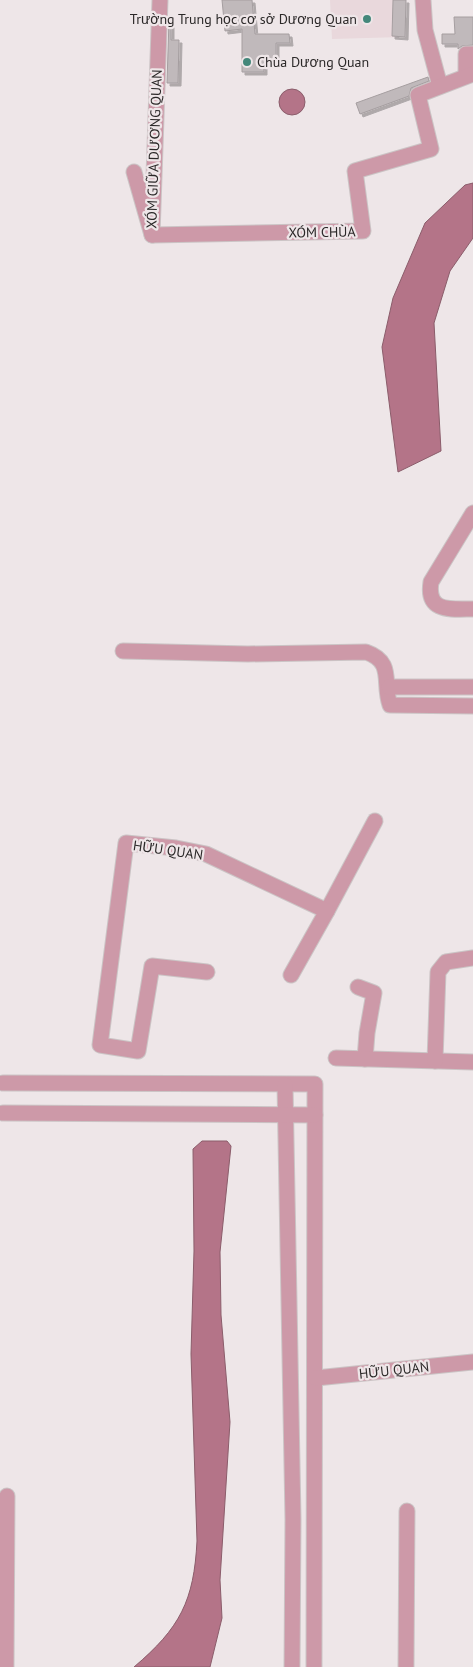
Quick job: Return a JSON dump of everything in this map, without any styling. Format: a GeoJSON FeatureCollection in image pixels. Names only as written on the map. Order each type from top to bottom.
{"type":"FeatureCollection","features":[{"type":"Feature","properties":{"kind":"street","name":"XÓM GIỮA DƯƠNG QUAN"},"geometry":{"type":"LineString","coordinates":[[152,235],[160,0]]}},
{"type":"Feature","properties":{"kind":"street"},"geometry":{"type":"LineString","coordinates":[[423,0],[425,30],[440,86]]}},
{"type":"Feature","properties":{"kind":"street"},"geometry":{"type":"LineString","coordinates":[[469,75],[466,54],[473,54]]}},
{"type":"Feature","properties":{"kind":"street","name":"XÓM CHÙA"},"geometry":{"type":"LineString","coordinates":[[152,235],[363,231],[354,171],[431,148],[418,95],[469,75]]}},
{"type":"Feature","properties":{"kind":"street","name":"XÓM GIỮA DƯƠNG QUAN"},"geometry":{"type":"LineString","coordinates":[[134,172],[152,235]]}},
{"type":"Feature","properties":{"kind":"street"},"geometry":{"type":"LineString","coordinates":[[470,521],[431,582],[430,590],[432,599],[438,606],[448,609],[473,609]]}},
{"type":"Feature","properties":{"kind":"street"},"geometry":{"type":"LineString","coordinates":[[123,650],[248,654],[366,652],[376,656],[383,662],[389,687],[389,702],[393,706],[473,706]]}},
{"type":"Feature","properties":{"kind":"street"},"geometry":{"type":"LineString","coordinates":[[389,687],[473,687]]}},
{"type":"Feature","properties":{"kind":"street"},"geometry":{"type":"LineString","coordinates":[[291,975],[375,821]]}},
{"type":"Feature","properties":{"kind":"street","name":"HỮU QUAN"},"geometry":{"type":"LineString","coordinates":[[207,972],[152,966],[138,1051],[100,1045],[126,844],[176,848],[206,854],[327,911]]}},
{"type":"Feature","properties":{"kind":"street"},"geometry":{"type":"LineString","coordinates":[[435,1061],[438,972],[446,962],[473,958]]}},
{"type":"Feature","properties":{"kind":"street"},"geometry":{"type":"LineString","coordinates":[[358,987],[374,993],[367,1033],[365,1059]]}},
{"type":"Feature","properties":{"kind":"street"},"geometry":{"type":"LineString","coordinates":[[336,1058],[473,1062]]}},
{"type":"Feature","properties":{"kind":"street"},"geometry":{"type":"LineString","coordinates":[[3,1083],[315,1084],[316,1378],[314,1667]]}},
{"type":"Feature","properties":{"kind":"street"},"geometry":{"type":"LineString","coordinates":[[285,1085],[293,1519],[292,1667]]}},
{"type":"Feature","properties":{"kind":"street"},"geometry":{"type":"LineString","coordinates":[[3,1113],[315,1115]]}},
{"type":"Feature","properties":{"kind":"street","name":"HỮU QUAN"},"geometry":{"type":"LineString","coordinates":[[316,1378],[473,1362]]}},
{"type":"Feature","properties":{"kind":"street"},"geometry":{"type":"LineString","coordinates":[[6,1667],[4,1518],[7,1496]]}},
{"type":"Feature","properties":{"kind":"street"},"geometry":{"type":"LineString","coordinates":[[406,1667],[407,1511]]}},
{"type":"Feature","properties":{"kind":"shaded area","name":"Trường Trung học cơ sở Dương Quan"},"geometry":{"type":"Polygon","coordinates":[[[330,0],[403,0],[402,37],[332,39],[330,0]]]}},
{"type":"Feature","properties":{"kind":"shaded area"},"geometry":{"type":"Polygon","coordinates":[[[292,89],[301,93],[305,102],[301,111],[292,115],[283,111],[279,102],[283,93],[292,89]]]}},
{"type":"Feature","properties":{"kind":"shaded area"},"geometry":{"type":"Polygon","coordinates":[[[473,183],[473,238],[450,271],[434,323],[441,451],[398,472],[382,347],[393,298],[425,223],[465,185],[473,183]]]}},
{"type":"Feature","properties":{"kind":"shaded area"},"geometry":{"type":"Polygon","coordinates":[[[202,1141],[227,1141],[231,1146],[220,1252],[221,1315],[230,1422],[220,1580],[222,1618],[210,1667],[134,1667],[163,1639],[182,1612],[188,1597],[195,1562],[197,1541],[191,1354],[194,1251],[193,1149],[202,1141]]]}},
{"type":"Feature","properties":{"kind":"building"},"geometry":{"type":"Polygon","coordinates":[[[222,0],[252,0],[255,34],[289,34],[290,43],[276,43],[276,62],[264,62],[264,72],[242,72],[242,29],[225,31],[222,0]]]}},
{"type":"Feature","properties":{"kind":"building"},"geometry":{"type":"Polygon","coordinates":[[[393,0],[406,0],[405,37],[392,36],[393,0]]]}},
{"type":"Feature","properties":{"kind":"building"},"geometry":{"type":"Polygon","coordinates":[[[454,17],[473,17],[473,45],[462,46],[458,49],[458,44],[442,44],[442,34],[455,34],[454,17]]]}},
{"type":"Feature","properties":{"kind":"building"},"geometry":{"type":"Polygon","coordinates":[[[169,20],[171,20],[171,40],[179,40],[178,83],[167,83],[169,20]]]}},
{"type":"Feature","properties":{"kind":"building"},"geometry":{"type":"Polygon","coordinates":[[[428,77],[429,81],[411,88],[409,96],[360,114],[356,103],[428,77]]]}},
{"type":"Feature","properties":{"kind":"place","name":"Trường Trung học cơ sở Dương Quan"},"geometry":{"type":"Point","coordinates":[367,19]}},
{"type":"Feature","properties":{"kind":"place","name":"Chùa Dương Quan"},"geometry":{"type":"Point","coordinates":[247,62]}}]}
